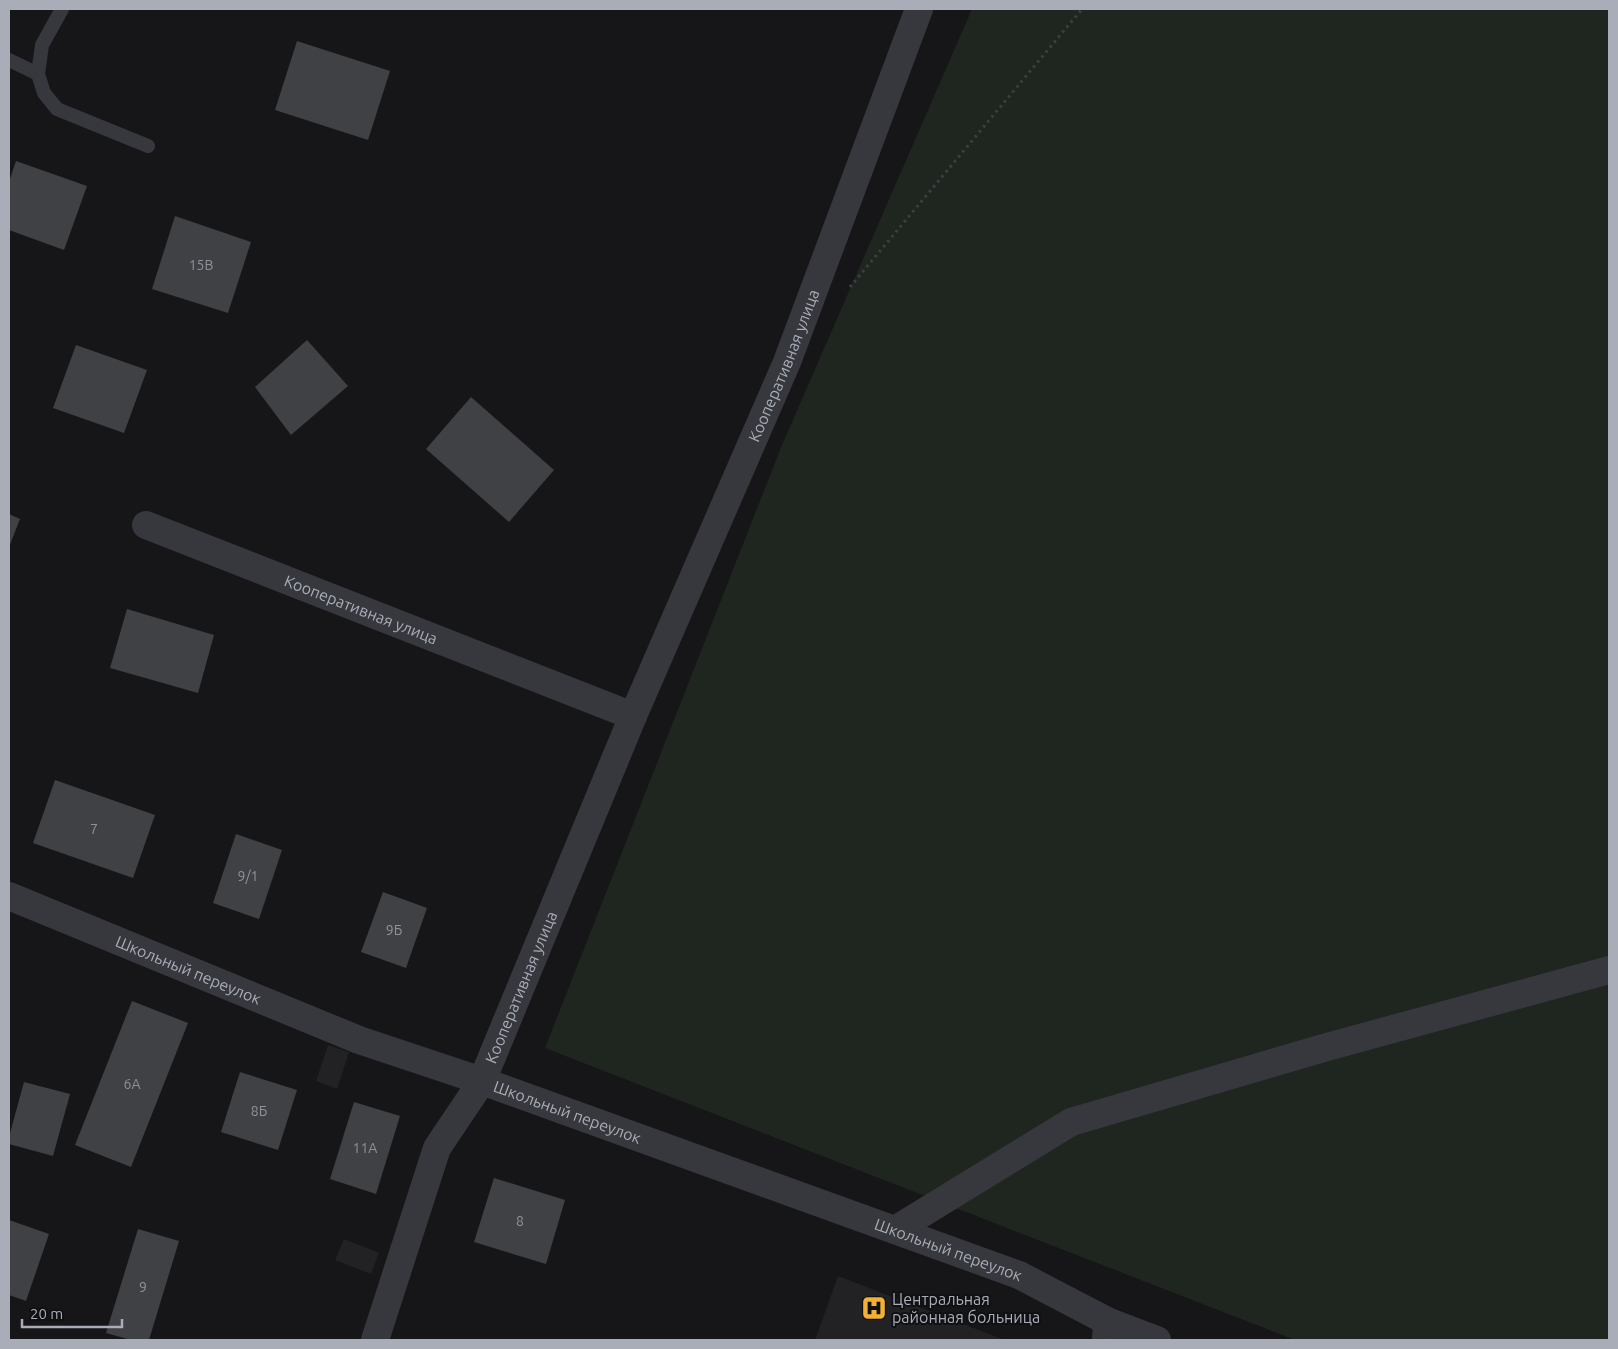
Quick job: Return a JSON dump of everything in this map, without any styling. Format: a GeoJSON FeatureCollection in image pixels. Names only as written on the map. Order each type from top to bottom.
{"type":"FeatureCollection","features":[{"type":"Feature","properties":{"kind":"street","name":"Кооперативная улица"},"geometry":{"type":"LineString","coordinates":[[375,1340],[437,1148],[482,1082],[633,716],[787,362],[919,9]]}},
{"type":"Feature","properties":{"kind":"street","name":"Кооперативная улица"},"geometry":{"type":"LineString","coordinates":[[146,525],[633,716]]}},
{"type":"Feature","properties":{"kind":"street","name":"Школьный переулок"},"geometry":{"type":"LineString","coordinates":[[9,896],[359,1040],[482,1082],[1019,1275],[1106,1331],[1157,1340]]}},
{"type":"Feature","properties":{"kind":"street"},"geometry":{"type":"LineString","coordinates":[[895,1230],[1071,1122],[1328,1047],[1609,970]]}},
{"type":"Feature","properties":{"kind":"lane"},"geometry":{"type":"LineString","coordinates":[[62,9],[42,45],[38,74],[44,94],[57,109],[148,146]]}},
{"type":"Feature","properties":{"kind":"lane"},"geometry":{"type":"LineString","coordinates":[[9,60],[38,74]]}},
{"type":"Feature","properties":{"kind":"path"},"geometry":{"type":"LineString","coordinates":[[850,287],[1082,9]]}},
{"type":"Feature","properties":{"kind":"shaded area"},"geometry":{"type":"Polygon","coordinates":[[[972,9],[1609,9],[1609,1340],[1295,1340],[545,1048],[782,445],[972,9]]]}},
{"type":"Feature","properties":{"kind":"shaded area"},"geometry":{"type":"Polygon","coordinates":[[[328,1045],[349,1052],[337,1089],[316,1081],[328,1045]]]}},
{"type":"Feature","properties":{"kind":"shaded area"},"geometry":{"type":"Polygon","coordinates":[[[344,1239],[379,1253],[371,1274],[335,1260],[344,1239]]]}},
{"type":"Feature","properties":{"kind":"shaded area","name":"Центральная районная больница"},"geometry":{"type":"Polygon","coordinates":[[[838,1276],[1005,1340],[815,1340],[838,1276]]]}},
{"type":"Feature","properties":{"kind":"building"},"geometry":{"type":"Polygon","coordinates":[[[297,41],[390,71],[368,140],[275,110],[297,41]]]}},
{"type":"Feature","properties":{"kind":"building"},"geometry":{"type":"Polygon","coordinates":[[[16,161],[87,186],[64,250],[9,230],[9,182],[16,161]]]}},
{"type":"Feature","properties":{"kind":"building"},"geometry":{"type":"Polygon","coordinates":[[[175,216],[251,242],[228,313],[152,289],[175,216]]]}},
{"type":"Feature","properties":{"kind":"building"},"geometry":{"type":"Polygon","coordinates":[[[307,340],[348,386],[291,435],[255,387],[307,340]]]}},
{"type":"Feature","properties":{"kind":"building"},"geometry":{"type":"Polygon","coordinates":[[[76,345],[147,370],[124,433],[53,408],[76,345]]]}},
{"type":"Feature","properties":{"kind":"building"},"geometry":{"type":"Polygon","coordinates":[[[471,397],[554,470],[509,522],[426,449],[471,397]]]}},
{"type":"Feature","properties":{"kind":"building"},"geometry":{"type":"Polygon","coordinates":[[[9,514],[20,519],[9,547],[9,514]]]}},
{"type":"Feature","properties":{"kind":"building"},"geometry":{"type":"Polygon","coordinates":[[[127,609],[214,635],[198,693],[110,668],[127,609]]]}},
{"type":"Feature","properties":{"kind":"building"},"geometry":{"type":"Polygon","coordinates":[[[55,780],[155,815],[133,878],[33,843],[55,780]]]}},
{"type":"Feature","properties":{"kind":"building"},"geometry":{"type":"Polygon","coordinates":[[[236,834],[282,850],[259,919],[213,903],[236,834]]]}},
{"type":"Feature","properties":{"kind":"building"},"geometry":{"type":"Polygon","coordinates":[[[383,892],[427,908],[406,968],[361,952],[383,892]]]}},
{"type":"Feature","properties":{"kind":"building"},"geometry":{"type":"Polygon","coordinates":[[[132,1001],[188,1023],[131,1167],[75,1145],[132,1001]]]}},
{"type":"Feature","properties":{"kind":"building"},"geometry":{"type":"Polygon","coordinates":[[[240,1072],[297,1090],[278,1150],[221,1132],[240,1072]]]}},
{"type":"Feature","properties":{"kind":"building"},"geometry":{"type":"Polygon","coordinates":[[[24,1082],[70,1094],[53,1156],[9,1144],[9,1137],[24,1082]]]}},
{"type":"Feature","properties":{"kind":"building"},"geometry":{"type":"Polygon","coordinates":[[[354,1102],[400,1116],[376,1194],[330,1179],[354,1102]]]}},
{"type":"Feature","properties":{"kind":"building"},"geometry":{"type":"Polygon","coordinates":[[[494,1178],[565,1200],[546,1264],[474,1242],[494,1178]]]}},
{"type":"Feature","properties":{"kind":"building"},"geometry":{"type":"Polygon","coordinates":[[[9,1220],[49,1234],[26,1301],[9,1295],[9,1220]]]}},
{"type":"Feature","properties":{"kind":"building"},"geometry":{"type":"Polygon","coordinates":[[[138,1229],[179,1241],[149,1340],[131,1340],[106,1333],[138,1229]]]}},
{"type":"Feature","properties":{"kind":"place","name":"Центральная районная больница"},"geometry":{"type":"Point","coordinates":[874,1308]}}]}
